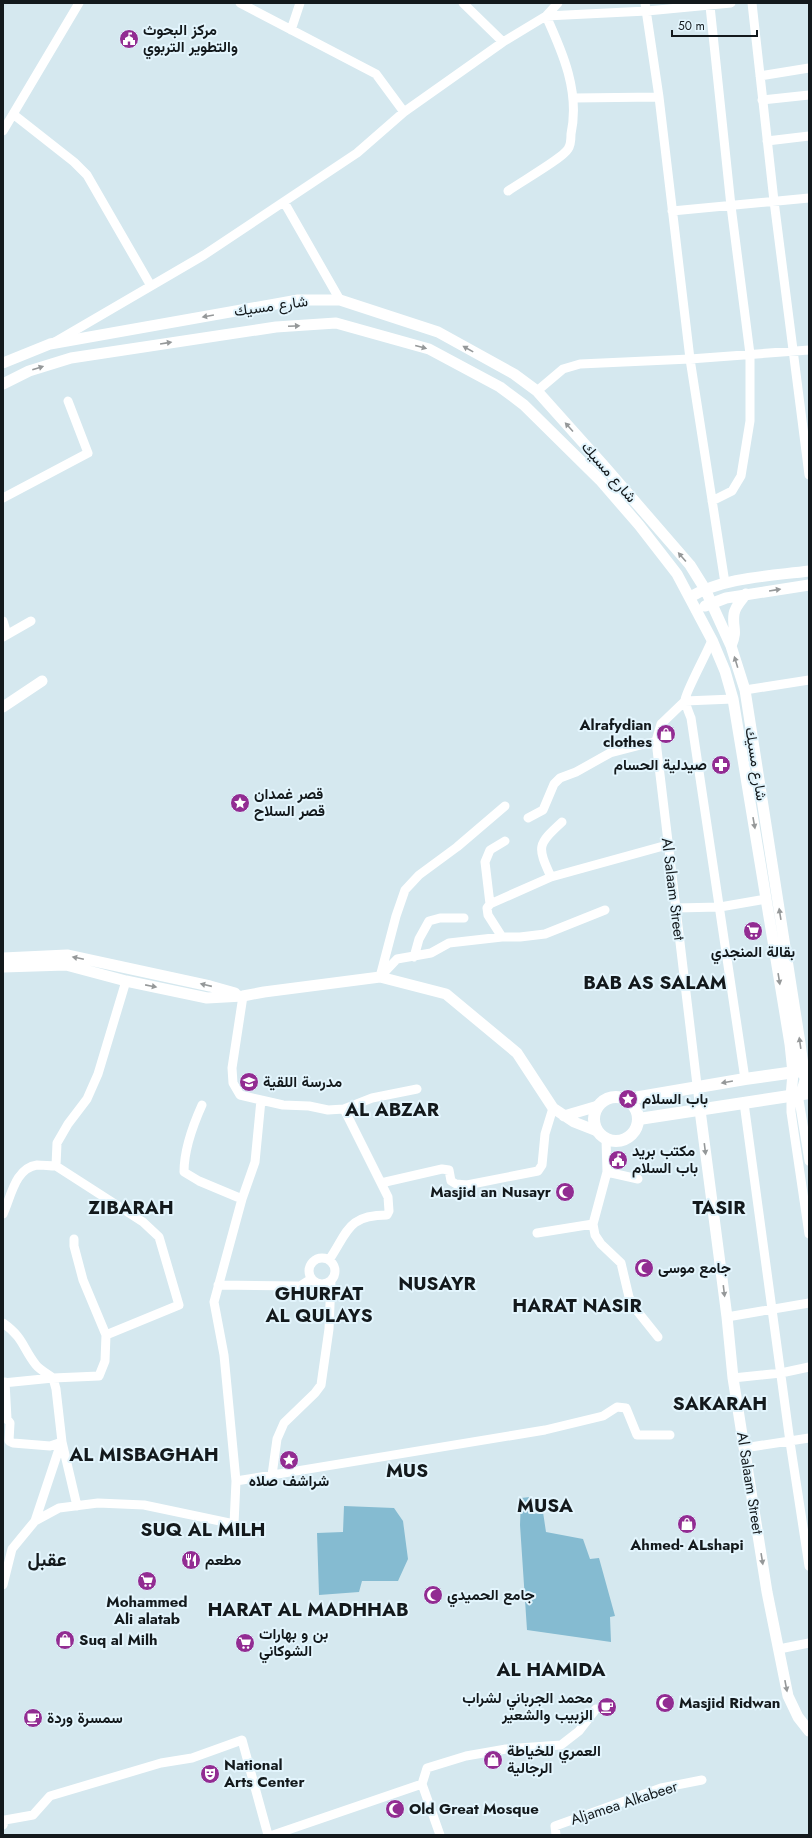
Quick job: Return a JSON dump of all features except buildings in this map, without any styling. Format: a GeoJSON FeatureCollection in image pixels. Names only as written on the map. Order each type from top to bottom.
{"type":"FeatureCollection","features":[{"type":"Feature","properties":{"kind":"main road"},"geometry":{"type":"LineString","coordinates":[[628,1100],[745,1079],[802,1071]]}},
{"type":"Feature","properties":{"kind":"main road"},"geometry":{"type":"LineString","coordinates":[[658,1094],[652,1098],[651,1106],[654,1112],[661,1115]]}},
{"type":"Feature","properties":{"kind":"main road"},"geometry":{"type":"LineString","coordinates":[[639,1119],[800,1095]]}},
{"type":"Feature","properties":{"kind":"main road"},"geometry":{"type":"LineString","coordinates":[[615,1096],[628,1100],[636,1108],[639,1119],[638,1127],[634,1134],[628,1139],[613,1142],[606,1139],[597,1131],[594,1118],[598,1106],[603,1101],[615,1096]]}},
{"type":"Feature","properties":{"kind":"street"},"geometry":{"type":"LineString","coordinates":[[3,131],[79,3]]}},
{"type":"Feature","properties":{"kind":"street"},"geometry":{"type":"LineString","coordinates":[[240,3],[376,74],[404,112]]}},
{"type":"Feature","properties":{"kind":"street"},"geometry":{"type":"LineString","coordinates":[[291,30],[300,3]]}},
{"type":"Feature","properties":{"kind":"street"},"geometry":{"type":"LineString","coordinates":[[463,3],[503,42]]}},
{"type":"Feature","properties":{"kind":"street"},"geometry":{"type":"LineString","coordinates":[[50,344],[204,255],[357,153],[404,112],[503,42],[546,16],[558,3]]}},
{"type":"Feature","properties":{"kind":"street"},"geometry":{"type":"LineString","coordinates":[[546,16],[646,7],[710,6],[731,3]]}},
{"type":"Feature","properties":{"kind":"street"},"geometry":{"type":"LineString","coordinates":[[752,3],[762,100],[793,352],[805,419],[808,469]]}},
{"type":"Feature","properties":{"kind":"street"},"geometry":{"type":"LineString","coordinates":[[710,6],[731,206],[750,354],[750,421],[741,476],[732,491],[712,501]]}},
{"type":"Feature","properties":{"kind":"street"},"geometry":{"type":"LineString","coordinates":[[646,7],[690,358],[725,583]]}},
{"type":"Feature","properties":{"kind":"street"},"geometry":{"type":"LineString","coordinates":[[508,191],[559,157],[568,149],[573,127],[574,98],[568,70],[546,16]]}},
{"type":"Feature","properties":{"kind":"street"},"geometry":{"type":"LineString","coordinates":[[760,76],[809,68]]}},
{"type":"Feature","properties":{"kind":"street"},"geometry":{"type":"LineString","coordinates":[[762,100],[809,95]]}},
{"type":"Feature","properties":{"kind":"street"},"geometry":{"type":"LineString","coordinates":[[574,98],[658,97]]}},
{"type":"Feature","properties":{"kind":"street"},"geometry":{"type":"LineString","coordinates":[[13,114],[74,162],[87,175],[151,286]]}},
{"type":"Feature","properties":{"kind":"street"},"geometry":{"type":"LineString","coordinates":[[767,141],[809,136]]}},
{"type":"Feature","properties":{"kind":"street"},"geometry":{"type":"LineString","coordinates":[[672,211],[809,198]]}},
{"type":"Feature","properties":{"kind":"street"},"geometry":{"type":"LineString","coordinates":[[284,202],[340,300]]}},
{"type":"Feature","properties":{"kind":"street","name":"شارع مسيك"},"geometry":{"type":"LineString","coordinates":[[3,363],[50,344],[298,300],[340,300],[438,332],[514,374],[537,391],[690,565],[705,589],[710,603],[731,646],[745,690],[802,1071],[800,1095]]}},
{"type":"Feature","properties":{"kind":"street","name":"شارع مسيك"},"geometry":{"type":"LineString","coordinates":[[3,384],[29,371],[71,358],[276,327],[336,323],[429,349],[500,387],[524,405],[600,480],[677,574],[712,640],[725,671],[733,699],[766,899],[802,1071]]}},
{"type":"Feature","properties":{"kind":"street"},"geometry":{"type":"LineString","coordinates":[[537,391],[563,369],[580,364],[809,350]]}},
{"type":"Feature","properties":{"kind":"street"},"geometry":{"type":"LineString","coordinates":[[3,498],[88,453],[68,401]]}},
{"type":"Feature","properties":{"kind":"street"},"geometry":{"type":"LineString","coordinates":[[690,597],[705,589],[725,583],[809,571]]}},
{"type":"Feature","properties":{"kind":"street"},"geometry":{"type":"LineString","coordinates":[[697,611],[710,603],[746,594],[809,585]]}},
{"type":"Feature","properties":{"kind":"street"},"geometry":{"type":"LineString","coordinates":[[731,646],[735,636],[734,613],[738,604],[746,594]]}},
{"type":"Feature","properties":{"kind":"street"},"geometry":{"type":"LineString","coordinates":[[3,621],[5,636],[31,621]]}},
{"type":"Feature","properties":{"kind":"street"},"geometry":{"type":"LineString","coordinates":[[712,640],[695,679],[686,692],[685,701],[691,718],[745,1079]]}},
{"type":"Feature","properties":{"kind":"street"},"geometry":{"type":"LineString","coordinates":[[745,690],[809,680]]}},
{"type":"Feature","properties":{"kind":"street"},"geometry":{"type":"LineString","coordinates":[[3,707],[42,681]]}},
{"type":"Feature","properties":{"kind":"street"},"geometry":{"type":"LineString","coordinates":[[685,701],[733,699]]}},
{"type":"Feature","properties":{"kind":"street","name":"Al Salaam Street"},"geometry":{"type":"LineString","coordinates":[[685,701],[661,724],[656,741],[667,845],[727,1317],[733,1378],[767,1592],[788,1696],[798,1717],[809,1731]]}},
{"type":"Feature","properties":{"kind":"street"},"geometry":{"type":"LineString","coordinates":[[528,818],[544,810],[554,784],[560,778],[576,772],[610,753],[656,741]]}},
{"type":"Feature","properties":{"kind":"street"},"geometry":{"type":"LineString","coordinates":[[380,977],[396,916],[405,890],[419,875],[457,847],[505,806]]}},
{"type":"Feature","properties":{"kind":"street"},"geometry":{"type":"LineString","coordinates":[[551,877],[541,850],[545,838],[562,822]]}},
{"type":"Feature","properties":{"kind":"street"},"geometry":{"type":"LineString","coordinates":[[490,904],[485,862],[490,850],[505,841]]}},
{"type":"Feature","properties":{"kind":"street"},"geometry":{"type":"LineString","coordinates":[[502,937],[488,915],[487,908],[490,904],[551,877],[667,845]]}},
{"type":"Feature","properties":{"kind":"street"},"geometry":{"type":"LineString","coordinates":[[676,908],[720,907],[766,899]]}},
{"type":"Feature","properties":{"kind":"street"},"geometry":{"type":"LineString","coordinates":[[380,977],[397,960],[431,953],[449,943],[545,934],[606,910]]}},
{"type":"Feature","properties":{"kind":"street"},"geometry":{"type":"LineString","coordinates":[[414,957],[419,939],[429,921],[440,918],[464,918]]}},
{"type":"Feature","properties":{"kind":"street"},"geometry":{"type":"LineString","coordinates":[[3,958],[67,955],[210,986],[243,996]]}},
{"type":"Feature","properties":{"kind":"street"},"geometry":{"type":"LineString","coordinates":[[3,967],[66,965],[126,981],[207,998],[243,996],[380,977],[446,994],[517,1053],[553,1108],[564,1116],[585,1127],[597,1131]]}},
{"type":"Feature","properties":{"kind":"street"},"geometry":{"type":"LineString","coordinates":[[56,1166],[57,1142],[87,1099],[98,1074],[126,981]]}},
{"type":"Feature","properties":{"kind":"street"},"geometry":{"type":"LineString","coordinates":[[243,996],[232,1068],[233,1083],[240,1095],[283,1105],[309,1106],[328,1110],[344,1109],[372,1098],[417,1090]]}},
{"type":"Feature","properties":{"kind":"street"},"geometry":{"type":"LineString","coordinates":[[800,1095],[809,1161]]}},
{"type":"Feature","properties":{"kind":"street"},"geometry":{"type":"LineString","coordinates":[[800,1095],[790,1112],[809,1234]]}},
{"type":"Feature","properties":{"kind":"street"},"geometry":{"type":"LineString","coordinates":[[3,1585],[12,1548],[35,1521],[59,1508],[98,1503],[144,1505],[234,1524],[236,1481],[224,1355],[214,1302],[242,1199],[255,1162],[261,1100]]}},
{"type":"Feature","properties":{"kind":"street"},"geometry":{"type":"LineString","coordinates":[[744,1103],[790,1442],[809,1566]]}},
{"type":"Feature","properties":{"kind":"street"},"geometry":{"type":"LineString","coordinates":[[202,1106],[187,1149],[184,1162],[184,1172],[199,1181],[242,1199]]}},
{"type":"Feature","properties":{"kind":"street"},"geometry":{"type":"LineString","coordinates":[[564,1116],[598,1106]]}},
{"type":"Feature","properties":{"kind":"street"},"geometry":{"type":"LineString","coordinates":[[381,1183],[442,1169],[449,1170],[451,1181],[456,1184],[467,1185],[538,1171],[542,1165],[545,1134],[553,1108]]}},
{"type":"Feature","properties":{"kind":"street"},"geometry":{"type":"LineString","coordinates":[[329,1260],[338,1247],[343,1234],[355,1221],[373,1215],[386,1215],[389,1211],[388,1197],[344,1109]]}},
{"type":"Feature","properties":{"kind":"street"},"geometry":{"type":"LineString","coordinates":[[606,1139],[607,1172],[593,1224],[595,1235],[601,1244],[620,1263],[629,1297],[634,1307],[658,1337]]}},
{"type":"Feature","properties":{"kind":"street"},"geometry":{"type":"LineString","coordinates":[[3,1214],[19,1174],[36,1165],[56,1166],[143,1222],[159,1237],[179,1305],[106,1335]]}},
{"type":"Feature","properties":{"kind":"street"},"geometry":{"type":"LineString","coordinates":[[607,1172],[638,1179]]}},
{"type":"Feature","properties":{"kind":"street"},"geometry":{"type":"LineString","coordinates":[[537,1233],[593,1224]]}},
{"type":"Feature","properties":{"kind":"street"},"geometry":{"type":"LineString","coordinates":[[62,1442],[50,1446],[13,1443],[9,1441],[10,1423],[7,1419],[4,1382],[99,1376],[105,1361],[106,1335],[83,1280],[74,1246],[74,1239]]}},
{"type":"Feature","properties":{"kind":"street"},"geometry":{"type":"LineString","coordinates":[[272,1475],[276,1439],[284,1423],[315,1393],[321,1385],[329,1329],[334,1267],[329,1260],[320,1258],[312,1262],[308,1270],[311,1279],[319,1284],[328,1283],[332,1280]]}},
{"type":"Feature","properties":{"kind":"street"},"geometry":{"type":"LineString","coordinates":[[218,1285],[300,1286],[311,1279]]}},
{"type":"Feature","properties":{"kind":"street"},"geometry":{"type":"LineString","coordinates":[[727,1317],[809,1303]]}},
{"type":"Feature","properties":{"kind":"street"},"geometry":{"type":"LineString","coordinates":[[3,1323],[14,1331],[23,1342],[36,1366],[54,1378],[62,1442],[77,1506]]}},
{"type":"Feature","properties":{"kind":"street"},"geometry":{"type":"LineString","coordinates":[[733,1378],[781,1373],[809,1367]]}},
{"type":"Feature","properties":{"kind":"street"},"geometry":{"type":"LineString","coordinates":[[236,1481],[545,1430],[603,1416],[617,1407],[626,1408],[637,1435],[670,1435]]}},
{"type":"Feature","properties":{"kind":"street"},"geometry":{"type":"LineString","coordinates":[[744,1448],[809,1438]]}},
{"type":"Feature","properties":{"kind":"street"},"geometry":{"type":"LineString","coordinates":[[35,1521],[62,1442]]}},
{"type":"Feature","properties":{"kind":"street"},"geometry":{"type":"LineString","coordinates":[[779,1649],[809,1643]]}},
{"type":"Feature","properties":{"kind":"street"},"geometry":{"type":"LineString","coordinates":[[440,1835],[422,1784],[427,1768],[466,1756],[506,1749],[561,1745],[578,1731],[596,1709]]}},
{"type":"Feature","properties":{"kind":"street"},"geometry":{"type":"LineString","coordinates":[[3,1825],[5,1820],[33,1815],[50,1796],[161,1763],[192,1758],[242,1740],[268,1835]]}},
{"type":"Feature","properties":{"kind":"street","name":"Aljamea Alkabeer"},"geometry":{"type":"LineString","coordinates":[[556,1835],[555,1826],[661,1788],[702,1780]]}},
{"type":"Feature","properties":{"kind":"street"},"geometry":{"type":"LineString","coordinates":[[273,1835],[422,1784]]}},
{"type":"Feature","properties":{"kind":"shaded area"},"geometry":{"type":"Polygon","coordinates":[[[530,1497],[533,1514],[543,1512],[546,1532],[583,1539],[590,1559],[599,1558],[615,1616],[610,1617],[611,1642],[527,1630],[520,1525],[521,1498],[530,1497]]]}},
{"type":"Feature","properties":{"kind":"shaded area"},"geometry":{"type":"Polygon","coordinates":[[[344,1506],[394,1508],[403,1521],[408,1559],[398,1581],[362,1581],[359,1592],[319,1595],[317,1533],[343,1532],[344,1506]]]}},
{"type":"Feature","properties":{"kind":"place","name":"مركز البحوث والتطوير التربوي"},"geometry":{"type":"Point","coordinates":[129,39]}},
{"type":"Feature","properties":{"kind":"place","name":"Alrafydian clothes"},"geometry":{"type":"Point","coordinates":[666,734]}},
{"type":"Feature","properties":{"kind":"place","name":"صيدلية الحسام"},"geometry":{"type":"Point","coordinates":[721,765]}},
{"type":"Feature","properties":{"kind":"place","name":"قصر غمدان قصر السلاح"},"geometry":{"type":"Point","coordinates":[240,803]}},
{"type":"Feature","properties":{"kind":"place","name":"بقالة المنجدي"},"geometry":{"type":"Point","coordinates":[753,931]}},
{"type":"Feature","properties":{"kind":"place","name":"مدرسة اللقية"},"geometry":{"type":"Point","coordinates":[249,1082]}},
{"type":"Feature","properties":{"kind":"place","name":"باب السلام"},"geometry":{"type":"Point","coordinates":[628,1099]}},
{"type":"Feature","properties":{"kind":"place","name":"مكتب بريد باب السلام"},"geometry":{"type":"Point","coordinates":[618,1160]}},
{"type":"Feature","properties":{"kind":"place","name":"Masjid an Nusayr"},"geometry":{"type":"Point","coordinates":[565,1192]}},
{"type":"Feature","properties":{"kind":"place","name":"جامع موسى"},"geometry":{"type":"Point","coordinates":[644,1268]}},
{"type":"Feature","properties":{"kind":"place","name":"شراشف صلاه"},"geometry":{"type":"Point","coordinates":[289,1460]}},
{"type":"Feature","properties":{"kind":"place","name":"Ahmed- ALshapi"},"geometry":{"type":"Point","coordinates":[687,1524]}},
{"type":"Feature","properties":{"kind":"place","name":"مطعم"},"geometry":{"type":"Point","coordinates":[191,1560]}},
{"type":"Feature","properties":{"kind":"place","name":"Mohammed Ali alatab"},"geometry":{"type":"Point","coordinates":[147,1581]}},
{"type":"Feature","properties":{"kind":"place","name":"جامع الحميدي"},"geometry":{"type":"Point","coordinates":[433,1595]}},
{"type":"Feature","properties":{"kind":"place","name":"Suq al Milh"},"geometry":{"type":"Point","coordinates":[65,1640]}},
{"type":"Feature","properties":{"kind":"place","name":"بن و بهارات الشوكاني"},"geometry":{"type":"Point","coordinates":[245,1643]}},
{"type":"Feature","properties":{"kind":"place","name":"Masjid Ridwan"},"geometry":{"type":"Point","coordinates":[665,1703]}},
{"type":"Feature","properties":{"kind":"place","name":"محمد الجرباني لشراب الزبيب والشعير"},"geometry":{"type":"Point","coordinates":[607,1707]}},
{"type":"Feature","properties":{"kind":"place","name":"سمسرة وردة"},"geometry":{"type":"Point","coordinates":[33,1718]}},
{"type":"Feature","properties":{"kind":"place","name":"العمري للخياطة الرجالية"},"geometry":{"type":"Point","coordinates":[493,1760]}},
{"type":"Feature","properties":{"kind":"place","name":"National Arts Center"},"geometry":{"type":"Point","coordinates":[210,1774]}},
{"type":"Feature","properties":{"kind":"place","name":"Old Great Mosque"},"geometry":{"type":"Point","coordinates":[395,1809]}},
{"type":"Feature","properties":{"kind":"district","name":"BAB AS SALAM"},"geometry":{"type":"Point","coordinates":[655,982]}},
{"type":"Feature","properties":{"kind":"district","name":"AL ABZAR"},"geometry":{"type":"Point","coordinates":[392,1109]}},
{"type":"Feature","properties":{"kind":"district","name":"ZIBARAH"},"geometry":{"type":"Point","coordinates":[131,1207]}},
{"type":"Feature","properties":{"kind":"district","name":"TASIR"},"geometry":{"type":"Point","coordinates":[719,1207]}},
{"type":"Feature","properties":{"kind":"district","name":"NUSAYR"},"geometry":{"type":"Point","coordinates":[437,1283]}},
{"type":"Feature","properties":{"kind":"district","name":"GHURFAT AL QULAYS"},"geometry":{"type":"Point","coordinates":[319,1304]}},
{"type":"Feature","properties":{"kind":"district","name":"HARAT NASIR"},"geometry":{"type":"Point","coordinates":[577,1305]}},
{"type":"Feature","properties":{"kind":"district","name":"SAKARAH"},"geometry":{"type":"Point","coordinates":[720,1403]}},
{"type":"Feature","properties":{"kind":"district","name":"AL MISBAGHAH"},"geometry":{"type":"Point","coordinates":[144,1454]}},
{"type":"Feature","properties":{"kind":"district","name":"MUS"},"geometry":{"type":"Point","coordinates":[407,1470]}},
{"type":"Feature","properties":{"kind":"district","name":"MUSA"},"geometry":{"type":"Point","coordinates":[545,1505]}},
{"type":"Feature","properties":{"kind":"district","name":"SUQ AL MILH"},"geometry":{"type":"Point","coordinates":[203,1529]}},
{"type":"Feature","properties":{"kind":"district","name":"عقبل"},"geometry":{"type":"Point","coordinates":[47,1559]}},
{"type":"Feature","properties":{"kind":"district","name":"HARAT AL MADHHAB"},"geometry":{"type":"Point","coordinates":[308,1609]}},
{"type":"Feature","properties":{"kind":"district","name":"AL HAMIDA"},"geometry":{"type":"Point","coordinates":[551,1669]}}]}
